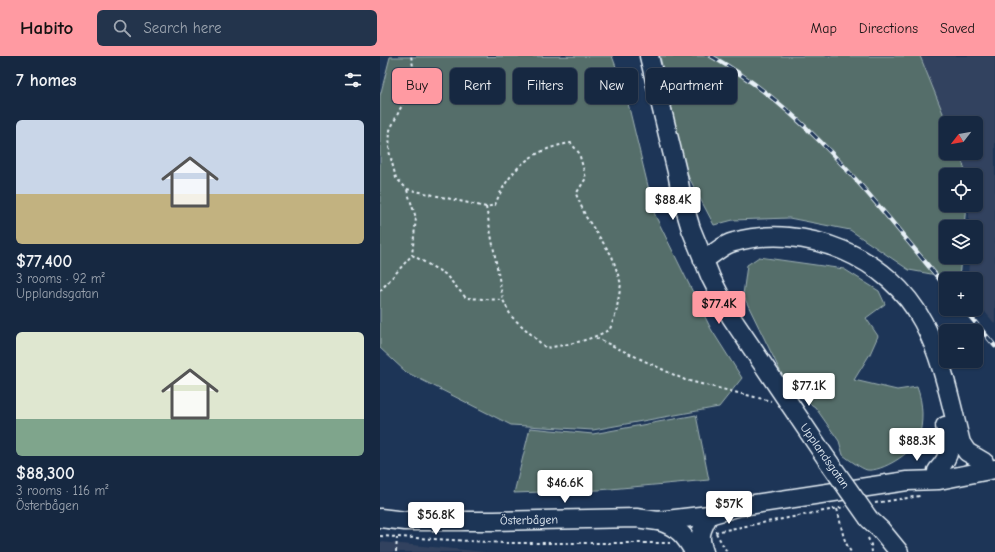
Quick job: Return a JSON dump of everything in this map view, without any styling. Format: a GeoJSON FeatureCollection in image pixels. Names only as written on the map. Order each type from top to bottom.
{"type":"FeatureCollection","features":[{"type":"Feature","properties":{"kind":"main road","name":"Upplandsgatan"},"geometry":{"type":"LineString","coordinates":[[648,56],[678,172],[691,196],[708,258],[768,373],[870,519],[899,552]]}},
{"type":"Feature","properties":{"kind":"main road"},"geometry":{"type":"LineString","coordinates":[[708,258],[722,247],[739,240],[801,238],[837,248],[863,261],[884,275],[912,304],[932,340],[961,443],[967,452],[991,465]]}},
{"type":"Feature","properties":{"kind":"main road"},"geometry":{"type":"LineString","coordinates":[[708,258],[727,256],[744,249],[760,246],[796,247],[817,250],[834,255],[864,270],[893,293],[915,325],[924,343],[939,400],[950,447],[949,455],[937,471]]}},
{"type":"Feature","properties":{"kind":"main road","name":"Österbågen"},"geometry":{"type":"LineString","coordinates":[[907,481],[937,471],[991,465]]}},
{"type":"Feature","properties":{"kind":"main road","name":"Österbågen"},"geometry":{"type":"LineString","coordinates":[[636,518],[657,512],[701,507],[741,506],[907,481],[939,480],[991,465]]}},
{"type":"Feature","properties":{"kind":"main road","name":"Österbågen"},"geometry":{"type":"LineString","coordinates":[[380,506],[494,521]]}},
{"type":"Feature","properties":{"kind":"main road","name":"Österbågen"},"geometry":{"type":"LineString","coordinates":[[380,518],[405,521],[494,521],[636,518],[658,521],[709,515],[741,506]]}},
{"type":"Feature","properties":{"kind":"main road"},"geometry":{"type":"LineString","coordinates":[[658,521],[672,525],[700,542],[701,529],[709,515]]}},
{"type":"Feature","properties":{"kind":"main road","name":"Upplandsgatan"},"geometry":{"type":"LineString","coordinates":[[870,519],[876,533],[889,552]]}},
{"type":"Feature","properties":{"kind":"path"},"geometry":{"type":"LineString","coordinates":[[380,291],[412,255],[416,218],[407,189],[396,178],[389,151],[390,130],[403,103],[413,87],[414,71],[411,56]]}},
{"type":"Feature","properties":{"kind":"path"},"geometry":{"type":"LineString","coordinates":[[407,189],[486,207],[495,205],[501,188],[512,172],[518,167],[554,146],[571,143],[579,153],[586,178],[576,194],[586,217],[612,256],[621,284],[616,313],[610,330],[596,338],[575,344],[546,348],[512,316],[503,300],[486,207]]}},
{"type":"Feature","properties":{"kind":"path"},"geometry":{"type":"LineString","coordinates":[[412,255],[445,274],[466,298],[503,300]]}},
{"type":"Feature","properties":{"kind":"path"},"geometry":{"type":"LineString","coordinates":[[596,338],[685,380],[771,401]]}},
{"type":"Feature","properties":{"kind":"path"},"geometry":{"type":"LineString","coordinates":[[837,509],[842,524],[842,534],[851,552]]}},
{"type":"Feature","properties":{"kind":"path"},"geometry":{"type":"LineString","coordinates":[[380,536],[505,543],[660,544],[700,542],[727,552]]}},
{"type":"Feature","properties":{"kind":"path"},"geometry":{"type":"LineString","coordinates":[[396,552],[397,538]]}},
{"type":"Feature","properties":{"kind":"shaded area"},"geometry":{"type":"Polygon","coordinates":[[[920,56],[995,56],[995,324],[983,309],[983,272],[968,272],[969,264],[983,264],[983,220],[969,220],[969,212],[983,212],[983,168],[964,168],[962,160],[983,160],[983,116],[944,116],[920,56]]]}},
{"type":"Feature","properties":{"kind":"shaded area"},"geometry":{"type":"Polygon","coordinates":[[[380,542],[485,552],[380,552],[380,542]]]}},
{"type":"Feature","properties":{"kind":"green space"},"geometry":{"type":"Polygon","coordinates":[[[612,56],[616,68],[585,68],[585,104],[628,104],[655,215],[711,329],[742,378],[719,407],[593,430],[511,425],[406,372],[380,348],[380,96],[390,57],[612,56]]]}},
{"type":"Feature","properties":{"kind":"green space"},"geometry":{"type":"Polygon","coordinates":[[[660,56],[920,56],[944,116],[939,116],[939,160],[962,160],[964,168],[939,168],[939,212],[965,212],[965,220],[939,220],[939,264],[960,264],[960,272],[939,272],[939,275],[909,270],[850,230],[789,218],[733,220],[714,225],[685,170],[671,104],[737,104],[737,68],[663,68],[660,56]]]}},
{"type":"Feature","properties":{"kind":"green space"},"geometry":{"type":"Polygon","coordinates":[[[759,257],[844,269],[879,291],[885,304],[866,318],[878,336],[870,354],[854,380],[897,390],[917,387],[921,399],[921,427],[918,439],[910,450],[888,465],[880,468],[867,470],[859,466],[843,455],[839,441],[815,407],[789,389],[743,295],[747,265],[759,257]]]}},
{"type":"Feature","properties":{"kind":"green space"},"geometry":{"type":"Polygon","coordinates":[[[696,415],[709,480],[599,490],[514,493],[530,428],[593,434],[696,415]]]}},
{"type":"Feature","properties":{"kind":"railway"},"geometry":{"type":"LineString","coordinates":[[711,56],[746,78],[779,103],[810,131],[866,191],[939,279]]}},
{"type":"Feature","properties":{"kind":"railway"},"geometry":{"type":"LineString","coordinates":[[970,316],[995,346]]}}]}
